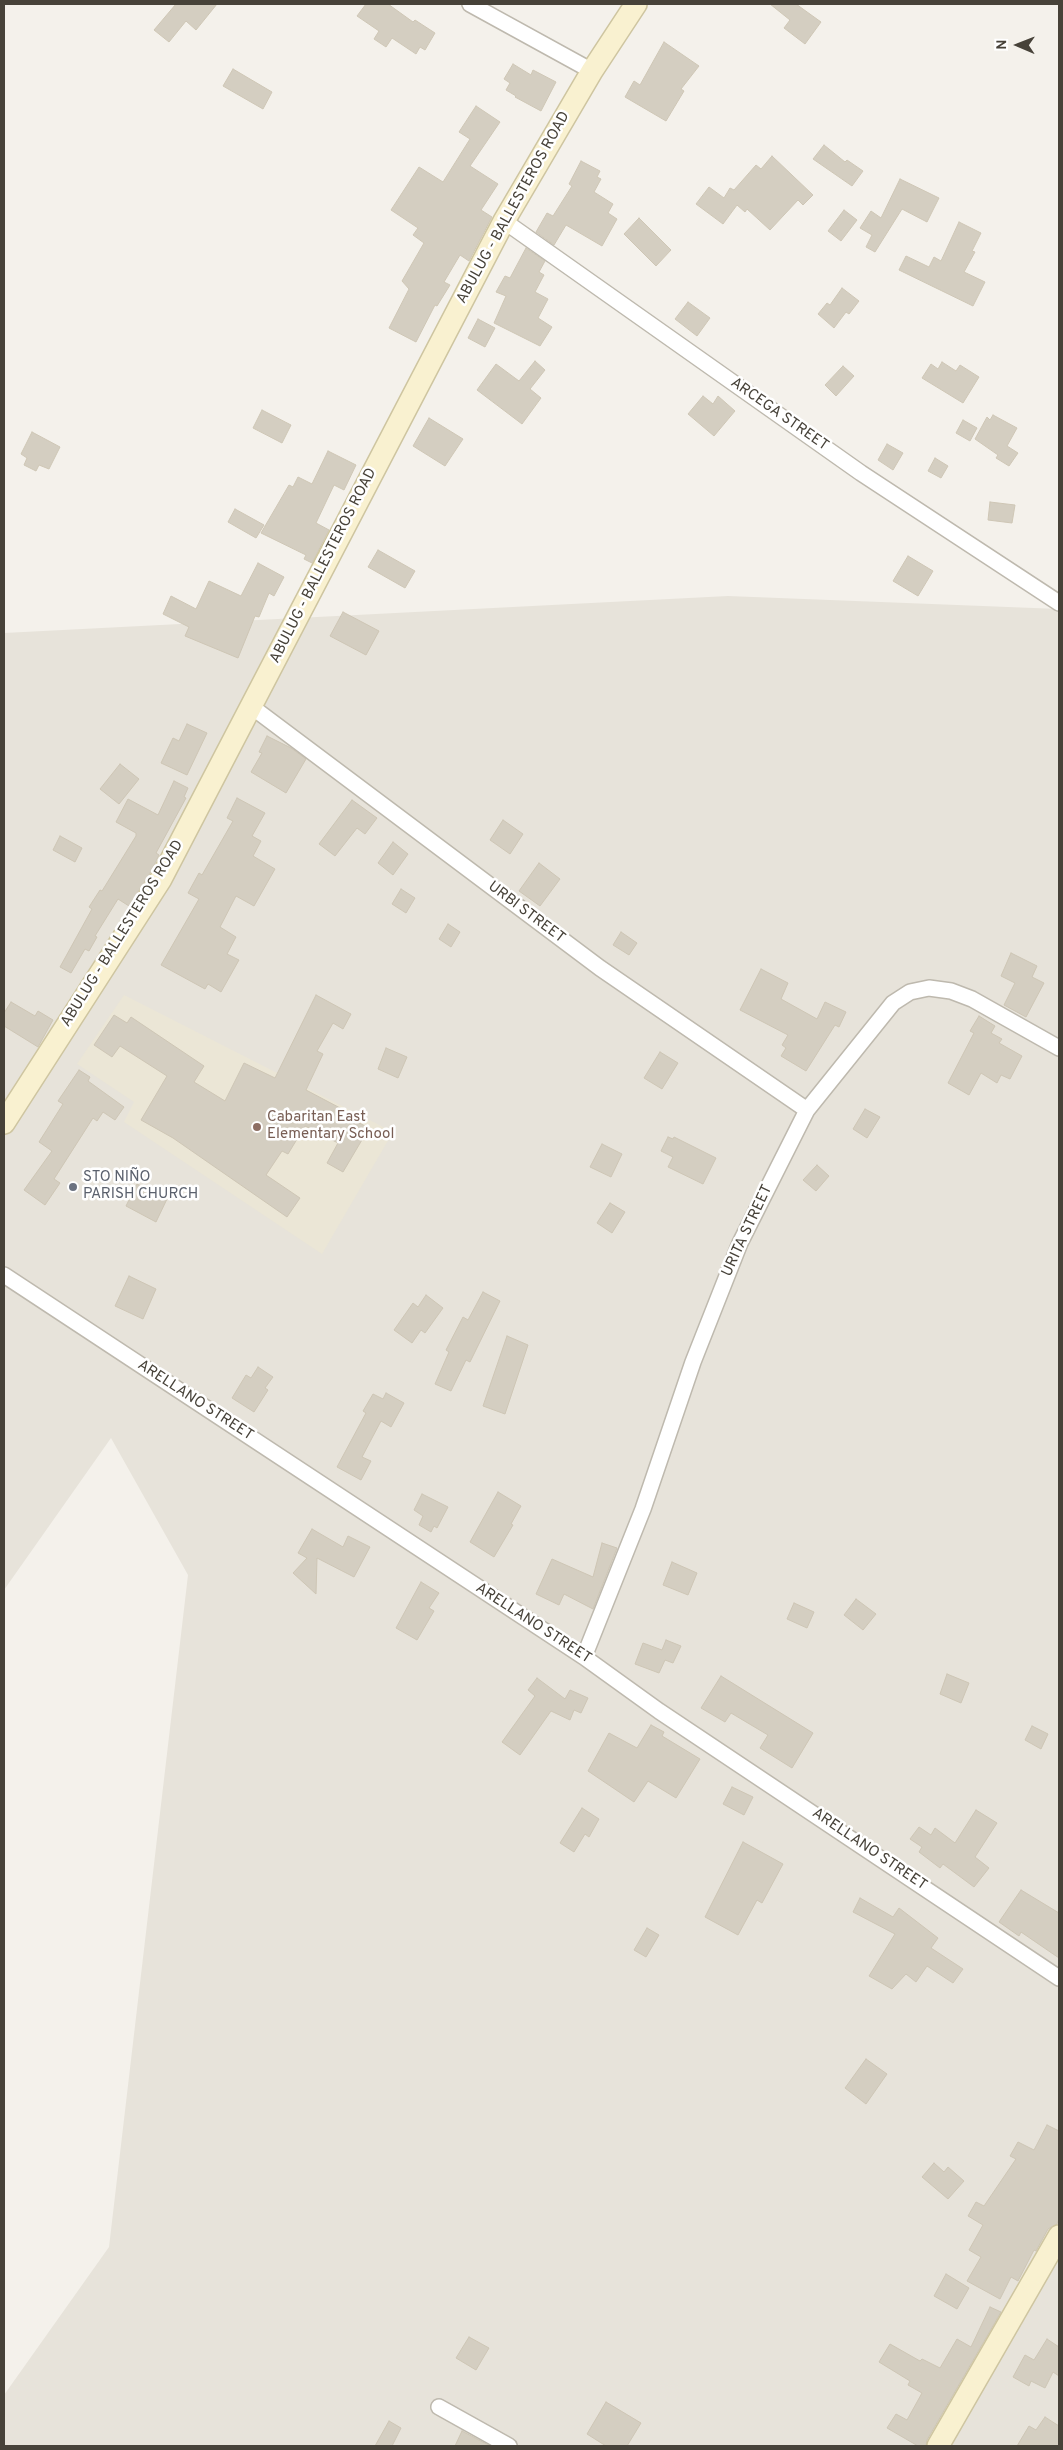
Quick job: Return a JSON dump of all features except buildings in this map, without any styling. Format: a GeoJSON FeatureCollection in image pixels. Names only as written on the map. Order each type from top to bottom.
{"type":"FeatureCollection","features":[{"type":"Feature","properties":{"kind":"main road","name":"ABULUG - BALLESTEROS ROAD"},"geometry":{"type":"LineString","coordinates":[[4,1124],[161,879],[252,707],[390,435],[504,220],[592,71],[636,4]]}},
{"type":"Feature","properties":{"kind":"main road"},"geometry":{"type":"LineString","coordinates":[[938,2446],[1059,2236]]}},
{"type":"Feature","properties":{"kind":"street"},"geometry":{"type":"LineString","coordinates":[[470,4],[592,71]]}},
{"type":"Feature","properties":{"kind":"street","name":"ARCEGA STREET"},"geometry":{"type":"LineString","coordinates":[[504,220],[861,473],[1059,603]]}},
{"type":"Feature","properties":{"kind":"street","name":"URBI STREET"},"geometry":{"type":"LineString","coordinates":[[252,707],[600,968],[807,1110]]}},
{"type":"Feature","properties":{"kind":"street","name":"URITA STREET"},"geometry":{"type":"LineString","coordinates":[[584,1657],[644,1509],[693,1362],[740,1243],[807,1110],[893,1003],[910,992],[929,988],[951,991],[972,999],[1059,1048]]}},
{"type":"Feature","properties":{"kind":"street","name":"ARELLANO STREET"},"geometry":{"type":"LineString","coordinates":[[4,1274],[584,1657],[659,1711],[1059,1978]]}},
{"type":"Feature","properties":{"kind":"street"},"geometry":{"type":"LineString","coordinates":[[439,2407],[509,2446]]}},
{"type":"Feature","properties":{"kind":"shaded area"},"geometry":{"type":"Polygon","coordinates":[[[728,596],[1059,609],[1059,2446],[4,2446],[4,2395],[109,2247],[188,1575],[111,1438],[4,1590],[4,633],[728,596]]]}},
{"type":"Feature","properties":{"kind":"shaded area","name":"Cabaritan East Elementary School"},"geometry":{"type":"Polygon","coordinates":[[[124,995],[393,1132],[322,1254],[124,1122],[134,1102],[77,1064],[124,995]]]}},
{"type":"Feature","properties":{"kind":"place","name":"Cabaritan East Elementary School"},"geometry":{"type":"Point","coordinates":[257,1127]}},
{"type":"Feature","properties":{"kind":"place","name":"STO NIÑO PARISH CHURCH"},"geometry":{"type":"Point","coordinates":[73,1187]}}]}
